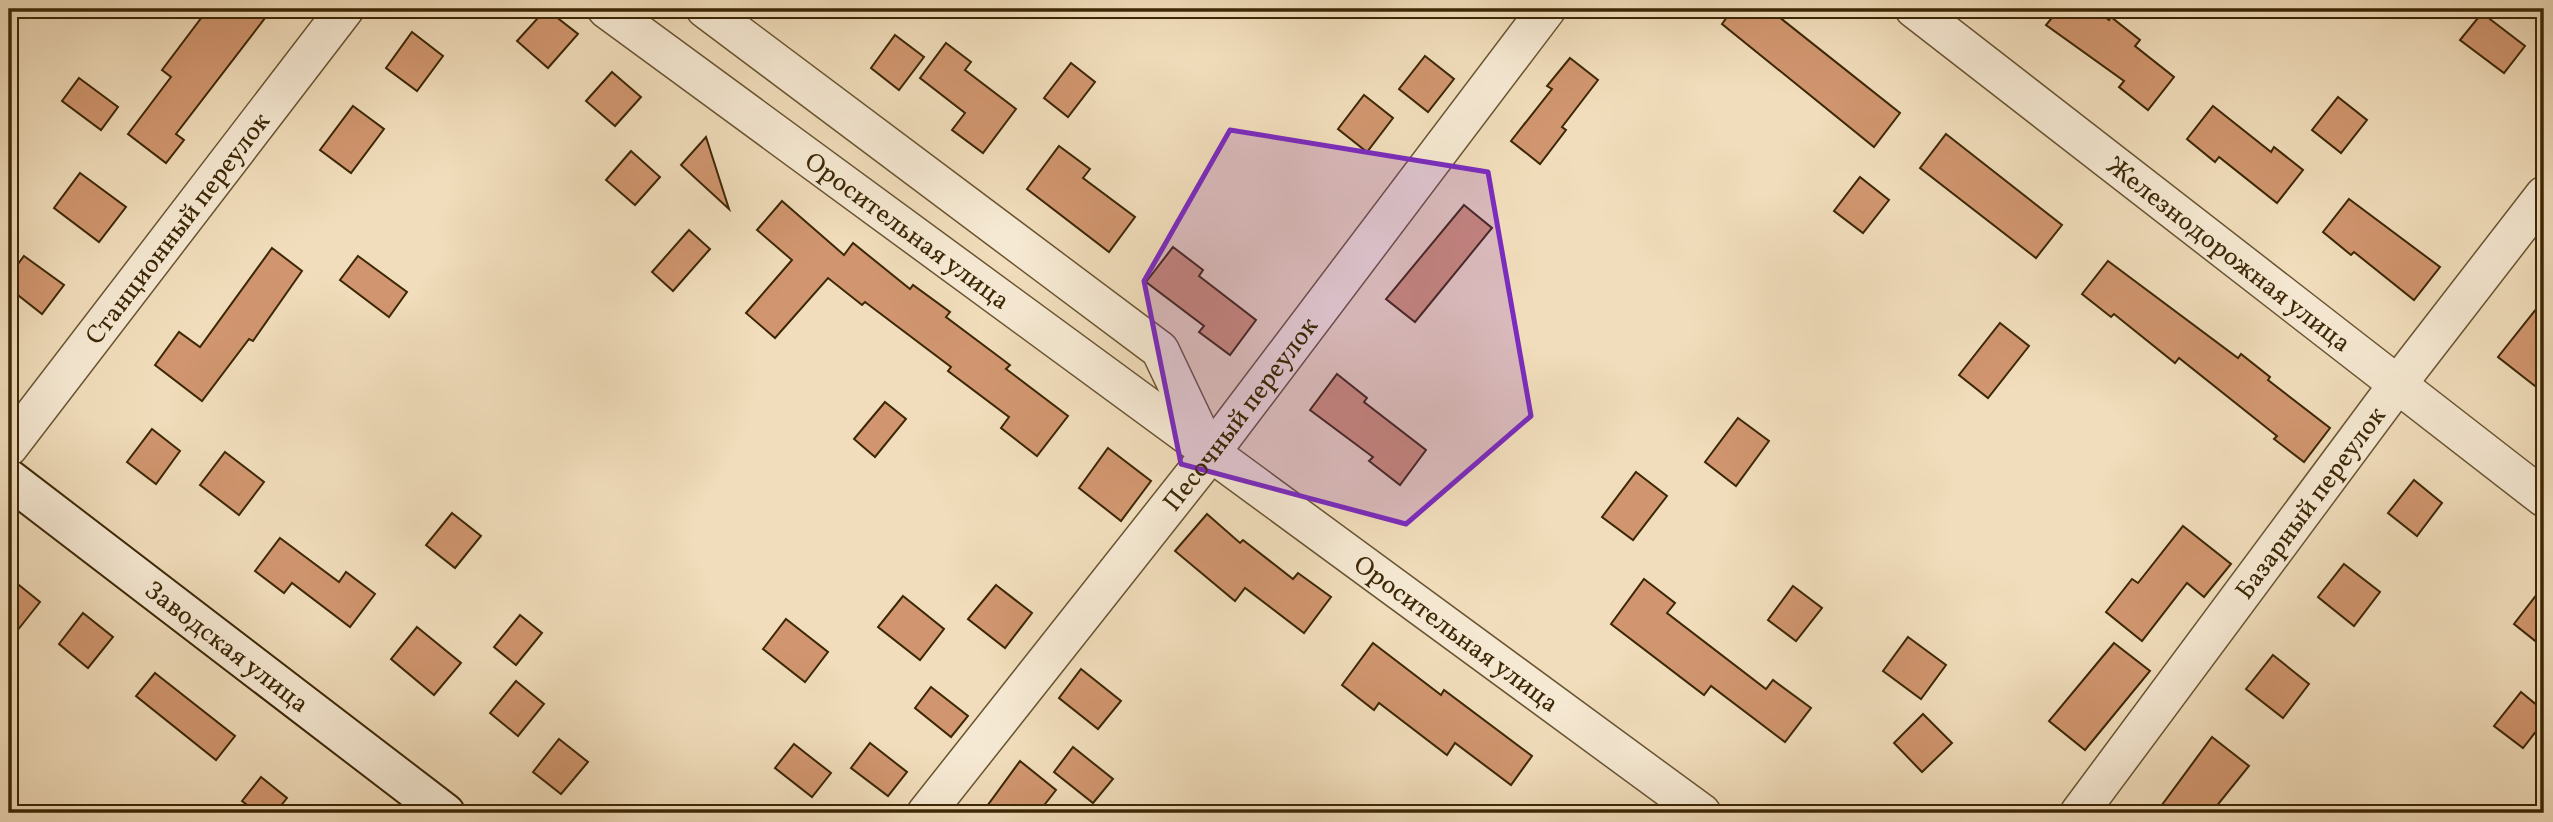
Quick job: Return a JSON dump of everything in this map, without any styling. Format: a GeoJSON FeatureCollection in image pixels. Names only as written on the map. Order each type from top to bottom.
{"type":"FeatureCollection","features":[{"type":"Feature","properties":{"kind":"main road","name":"Заводская улица"},"geometry":{"type":"LineString","coordinates":[[9,479],[445,813]]}},
{"type":"Feature","properties":{"kind":"street","name":"Станционный переулок"},"geometry":{"type":"LineString","coordinates":[[9,447],[345,9]]}},
{"type":"Feature","properties":{"kind":"street","name":"Оросительная улица"},"geometry":{"type":"LineString","coordinates":[[606,9],[1702,813]]}},
{"type":"Feature","properties":{"kind":"street","name":"Оросительная улица"},"geometry":{"type":"LineString","coordinates":[[705,9],[1160,350],[1210,454]]}},
{"type":"Feature","properties":{"kind":"street","name":"Песочный переулок"},"geometry":{"type":"LineString","coordinates":[[926,813],[1210,454],[1547,9]]}},
{"type":"Feature","properties":{"kind":"street","name":"Железнодорожная улица"},"geometry":{"type":"LineString","coordinates":[[1914,9],[2544,498]]}},
{"type":"Feature","properties":{"kind":"street","name":"Базарный переулок"},"geometry":{"type":"LineString","coordinates":[[2079,813],[2397,385],[2544,195]]}},
{"type":"Feature","properties":{"kind":"highlighted area"},"geometry":{"type":"Polygon","coordinates":[[[1230,130],[1488,172],[1531,416],[1406,524],[1181,464],[1144,281],[1230,130]]]}},
{"type":"Feature","properties":{"kind":"building"},"geometry":{"type":"Polygon","coordinates":[[[208,9],[272,9],[176,134],[184,140],[166,163],[128,134],[171,77],[162,70],[208,9]]]}},
{"type":"Feature","properties":{"kind":"building"},"geometry":{"type":"Polygon","coordinates":[[[546,9],[578,34],[548,68],[517,41],[546,9]]]}},
{"type":"Feature","properties":{"kind":"building"},"geometry":{"type":"Polygon","coordinates":[[[1733,9],[1769,9],[1900,113],[1874,147],[1722,24],[1733,9]]]}},
{"type":"Feature","properties":{"kind":"building"},"geometry":{"type":"Polygon","coordinates":[[[2059,9],[2095,9],[2109,20],[2111,17],[2140,40],[2135,46],[2174,77],[2148,110],[2119,87],[2124,81],[2046,25],[2059,9]]]}},
{"type":"Feature","properties":{"kind":"building"},"geometry":{"type":"Polygon","coordinates":[[[2482,13],[2525,46],[2504,73],[2460,40],[2482,13]]]}},
{"type":"Feature","properties":{"kind":"building"},"geometry":{"type":"Polygon","coordinates":[[[412,32],[443,56],[417,91],[386,68],[412,32]]]}},
{"type":"Feature","properties":{"kind":"building"},"geometry":{"type":"Polygon","coordinates":[[[895,35],[924,57],[899,90],[871,68],[895,35]]]}},
{"type":"Feature","properties":{"kind":"building"},"geometry":{"type":"Polygon","coordinates":[[[946,43],[971,62],[965,70],[1016,109],[983,153],[952,130],[965,113],[920,78],[946,43]]]}},
{"type":"Feature","properties":{"kind":"building"},"geometry":{"type":"Polygon","coordinates":[[[1425,56],[1454,79],[1428,112],[1399,89],[1425,56]]]}},
{"type":"Feature","properties":{"kind":"building"},"geometry":{"type":"Polygon","coordinates":[[[1570,58],[1598,80],[1562,127],[1566,130],[1540,164],[1511,141],[1552,89],[1547,86],[1570,58]]]}},
{"type":"Feature","properties":{"kind":"building"},"geometry":{"type":"Polygon","coordinates":[[[1071,63],[1095,82],[1068,117],[1044,98],[1071,63]]]}},
{"type":"Feature","properties":{"kind":"building"},"geometry":{"type":"Polygon","coordinates":[[[612,72],[641,97],[615,126],[586,101],[612,72]]]}},
{"type":"Feature","properties":{"kind":"building"},"geometry":{"type":"Polygon","coordinates":[[[79,78],[118,107],[101,130],[62,101],[79,78]]]}},
{"type":"Feature","properties":{"kind":"building"},"geometry":{"type":"Polygon","coordinates":[[[1364,95],[1393,118],[1367,152],[1338,129],[1364,95]]]}},
{"type":"Feature","properties":{"kind":"building"},"geometry":{"type":"Polygon","coordinates":[[[2338,97],[2367,120],[2341,153],[2312,130],[2338,97]]]}},
{"type":"Feature","properties":{"kind":"building"},"geometry":{"type":"Polygon","coordinates":[[[353,106],[384,129],[351,173],[320,150],[353,106]]]}},
{"type":"Feature","properties":{"kind":"building"},"geometry":{"type":"Polygon","coordinates":[[[2213,106],[2271,152],[2274,147],[2303,170],[2277,203],[2219,157],[2215,162],[2187,139],[2213,106]]]}},
{"type":"Feature","properties":{"kind":"building"},"geometry":{"type":"Polygon","coordinates":[[[1946,134],[2062,225],[2036,258],[1920,168],[1946,134]]]}},
{"type":"Feature","properties":{"kind":"building"},"geometry":{"type":"Polygon","coordinates":[[[706,137],[729,209],[681,165],[706,137]]]}},
{"type":"Feature","properties":{"kind":"building"},"geometry":{"type":"Polygon","coordinates":[[[1059,146],[1090,169],[1083,178],[1135,217],[1109,252],[1027,189],[1059,146]]]}},
{"type":"Feature","properties":{"kind":"building"},"geometry":{"type":"Polygon","coordinates":[[[631,151],[660,177],[635,205],[606,180],[631,151]]]}},
{"type":"Feature","properties":{"kind":"building"},"geometry":{"type":"Polygon","coordinates":[[[80,173],[126,207],[99,242],[54,208],[80,173]]]}},
{"type":"Feature","properties":{"kind":"building"},"geometry":{"type":"Polygon","coordinates":[[[1860,177],[1889,200],[1863,233],[1834,211],[1860,177]]]}},
{"type":"Feature","properties":{"kind":"building"},"geometry":{"type":"Polygon","coordinates":[[[2349,199],[2440,267],[2414,300],[2354,252],[2351,255],[2323,232],[2349,199]]]}},
{"type":"Feature","properties":{"kind":"building"},"geometry":{"type":"Polygon","coordinates":[[[782,201],[844,255],[853,243],[910,289],[913,285],[950,312],[946,317],[1010,365],[1006,369],[1068,416],[1037,456],[1001,428],[1009,417],[948,371],[951,367],[865,302],[862,305],[828,278],[775,338],[746,313],[792,260],[757,230],[782,201]]]}},
{"type":"Feature","properties":{"kind":"building"},"geometry":{"type":"Polygon","coordinates":[[[1464,205],[1492,228],[1415,322],[1386,299],[1464,205]]]}},
{"type":"Feature","properties":{"kind":"building"},"geometry":{"type":"Polygon","coordinates":[[[689,230],[710,249],[673,291],[652,272],[689,230]]]}},
{"type":"Feature","properties":{"kind":"building"},"geometry":{"type":"Polygon","coordinates":[[[1173,247],[1203,270],[1199,276],[1256,320],[1230,355],[1199,332],[1204,326],[1146,282],[1173,247]]]}},
{"type":"Feature","properties":{"kind":"building"},"geometry":{"type":"Polygon","coordinates":[[[272,248],[302,271],[253,341],[249,339],[202,401],[155,365],[179,332],[200,347],[272,248]]]}},
{"type":"Feature","properties":{"kind":"building"},"geometry":{"type":"Polygon","coordinates":[[[24,256],[64,285],[42,314],[9,288],[9,276],[24,256]]]}},
{"type":"Feature","properties":{"kind":"building"},"geometry":{"type":"Polygon","coordinates":[[[358,256],[407,292],[389,317],[340,280],[358,256]]]}},
{"type":"Feature","properties":{"kind":"building"},"geometry":{"type":"Polygon","coordinates":[[[2108,261],[2238,358],[2241,354],[2270,377],[2268,380],[2330,428],[2304,462],[2274,439],[2277,436],[2179,358],[2175,363],[2114,314],[2111,317],[2082,294],[2108,261]]]}},
{"type":"Feature","properties":{"kind":"building"},"geometry":{"type":"Polygon","coordinates":[[[2544,299],[2544,393],[2498,357],[2544,299]]]}},
{"type":"Feature","properties":{"kind":"building"},"geometry":{"type":"Polygon","coordinates":[[[2000,323],[2029,346],[1988,398],[1959,375],[2000,323]]]}},
{"type":"Feature","properties":{"kind":"building"},"geometry":{"type":"Polygon","coordinates":[[[1337,374],[1367,398],[1364,402],[1426,450],[1400,485],[1369,461],[1373,457],[1310,410],[1337,374]]]}},
{"type":"Feature","properties":{"kind":"building"},"geometry":{"type":"Polygon","coordinates":[[[885,402],[906,419],[875,457],[854,439],[885,402]]]}},
{"type":"Feature","properties":{"kind":"building"},"geometry":{"type":"Polygon","coordinates":[[[1738,418],[1769,441],[1736,486],[1705,462],[1738,418]]]}},
{"type":"Feature","properties":{"kind":"building"},"geometry":{"type":"Polygon","coordinates":[[[152,429],[180,451],[156,484],[127,462],[152,429]]]}},
{"type":"Feature","properties":{"kind":"building"},"geometry":{"type":"Polygon","coordinates":[[[1108,448],[1151,481],[1121,521],[1079,488],[1108,448]]]}},
{"type":"Feature","properties":{"kind":"building"},"geometry":{"type":"Polygon","coordinates":[[[225,452],[264,482],[239,515],[200,485],[225,452]]]}},
{"type":"Feature","properties":{"kind":"building"},"geometry":{"type":"Polygon","coordinates":[[[1636,472],[1667,496],[1633,540],[1602,517],[1636,472]]]}},
{"type":"Feature","properties":{"kind":"building"},"geometry":{"type":"Polygon","coordinates":[[[2414,480],[2442,503],[2417,536],[2388,513],[2414,480]]]}},
{"type":"Feature","properties":{"kind":"building"},"geometry":{"type":"Polygon","coordinates":[[[452,513],[481,536],[455,568],[426,545],[452,513]]]}},
{"type":"Feature","properties":{"kind":"building"},"geometry":{"type":"Polygon","coordinates":[[[1207,514],[1240,543],[1243,540],[1293,579],[1298,573],[1331,597],[1304,633],[1245,588],[1235,601],[1175,551],[1207,514]]]}},
{"type":"Feature","properties":{"kind":"building"},"geometry":{"type":"Polygon","coordinates":[[[2183,526],[2231,564],[2204,597],[2187,583],[2142,641],[2106,612],[2132,579],[2138,583],[2183,526]]]}},
{"type":"Feature","properties":{"kind":"building"},"geometry":{"type":"Polygon","coordinates":[[[280,538],[339,582],[346,572],[375,594],[350,627],[292,583],[284,593],[255,571],[280,538]]]}},
{"type":"Feature","properties":{"kind":"building"},"geometry":{"type":"Polygon","coordinates":[[[2344,564],[2380,592],[2354,626],[2318,597],[2344,564]]]}},
{"type":"Feature","properties":{"kind":"building"},"geometry":{"type":"Polygon","coordinates":[[[9,577],[40,602],[9,641],[9,577]]]}},
{"type":"Feature","properties":{"kind":"building"},"geometry":{"type":"Polygon","coordinates":[[[1644,579],[1675,603],[1667,613],[1766,689],[1773,680],[1811,708],[1785,742],[1711,686],[1704,695],[1611,624],[1644,579]]]}},
{"type":"Feature","properties":{"kind":"building"},"geometry":{"type":"Polygon","coordinates":[[[996,585],[1032,613],[1005,648],[968,619],[996,585]]]}},
{"type":"Feature","properties":{"kind":"building"},"geometry":{"type":"Polygon","coordinates":[[[2544,585],[2544,648],[2514,624],[2544,585]]]}},
{"type":"Feature","properties":{"kind":"building"},"geometry":{"type":"Polygon","coordinates":[[[1793,586],[1822,608],[1796,641],[1768,620],[1793,586]]]}},
{"type":"Feature","properties":{"kind":"building"},"geometry":{"type":"Polygon","coordinates":[[[903,596],[944,629],[920,660],[878,627],[903,596]]]}},
{"type":"Feature","properties":{"kind":"building"},"geometry":{"type":"Polygon","coordinates":[[[83,613],[113,637],[88,668],[59,644],[83,613]]]}},
{"type":"Feature","properties":{"kind":"building"},"geometry":{"type":"Polygon","coordinates":[[[520,615],[542,633],[516,665],[494,647],[520,615]]]}},
{"type":"Feature","properties":{"kind":"building"},"geometry":{"type":"Polygon","coordinates":[[[786,619],[828,652],[805,682],[763,649],[786,619]]]}},
{"type":"Feature","properties":{"kind":"building"},"geometry":{"type":"Polygon","coordinates":[[[417,627],[461,663],[434,695],[391,659],[417,627]]]}},
{"type":"Feature","properties":{"kind":"building"},"geometry":{"type":"Polygon","coordinates":[[[1908,637],[1946,665],[1921,699],[1883,671],[1908,637]]]}},
{"type":"Feature","properties":{"kind":"building"},"geometry":{"type":"Polygon","coordinates":[[[1373,643],[1441,695],[1444,690],[1532,756],[1511,785],[1455,743],[1447,755],[1379,703],[1374,710],[1342,685],[1373,643]]]}},
{"type":"Feature","properties":{"kind":"building"},"geometry":{"type":"Polygon","coordinates":[[[2114,643],[2150,671],[2085,750],[2049,721],[2114,643]]]}},
{"type":"Feature","properties":{"kind":"building"},"geometry":{"type":"Polygon","coordinates":[[[2273,655],[2309,684],[2283,718],[2246,689],[2273,655]]]}},
{"type":"Feature","properties":{"kind":"building"},"geometry":{"type":"Polygon","coordinates":[[[1081,669],[1121,701],[1098,729],[1059,698],[1081,669]]]}},
{"type":"Feature","properties":{"kind":"building"},"geometry":{"type":"Polygon","coordinates":[[[155,673],[235,736],[216,760],[136,696],[155,673]]]}},
{"type":"Feature","properties":{"kind":"building"},"geometry":{"type":"Polygon","coordinates":[[[516,681],[544,704],[518,736],[490,713],[516,681]]]}},
{"type":"Feature","properties":{"kind":"building"},"geometry":{"type":"Polygon","coordinates":[[[931,687],[968,716],[951,737],[915,708],[931,687]]]}},
{"type":"Feature","properties":{"kind":"building"},"geometry":{"type":"Polygon","coordinates":[[[2521,692],[2544,711],[2544,721],[2523,748],[2494,726],[2521,692]]]}},
{"type":"Feature","properties":{"kind":"building"},"geometry":{"type":"Polygon","coordinates":[[[1923,714],[1952,743],[1922,772],[1894,743],[1923,714]]]}},
{"type":"Feature","properties":{"kind":"building"},"geometry":{"type":"Polygon","coordinates":[[[2212,737],[2249,766],[2211,813],[2156,813],[2212,737]]]}},
{"type":"Feature","properties":{"kind":"building"},"geometry":{"type":"Polygon","coordinates":[[[559,739],[588,762],[561,794],[533,772],[559,739]]]}},
{"type":"Feature","properties":{"kind":"building"},"geometry":{"type":"Polygon","coordinates":[[[870,743],[907,772],[888,796],[851,768],[870,743]]]}},
{"type":"Feature","properties":{"kind":"building"},"geometry":{"type":"Polygon","coordinates":[[[794,744],[831,773],[812,797],[775,768],[794,744]]]}},
{"type":"Feature","properties":{"kind":"building"},"geometry":{"type":"Polygon","coordinates":[[[1073,747],[1113,779],[1093,803],[1054,772],[1073,747]]]}},
{"type":"Feature","properties":{"kind":"building"},"geometry":{"type":"Polygon","coordinates":[[[1020,761],[1056,790],[1038,813],[982,813],[1020,761]]]}},
{"type":"Feature","properties":{"kind":"building"},"geometry":{"type":"Polygon","coordinates":[[[261,777],[287,798],[275,813],[258,813],[242,801],[261,777]]]}}]}
